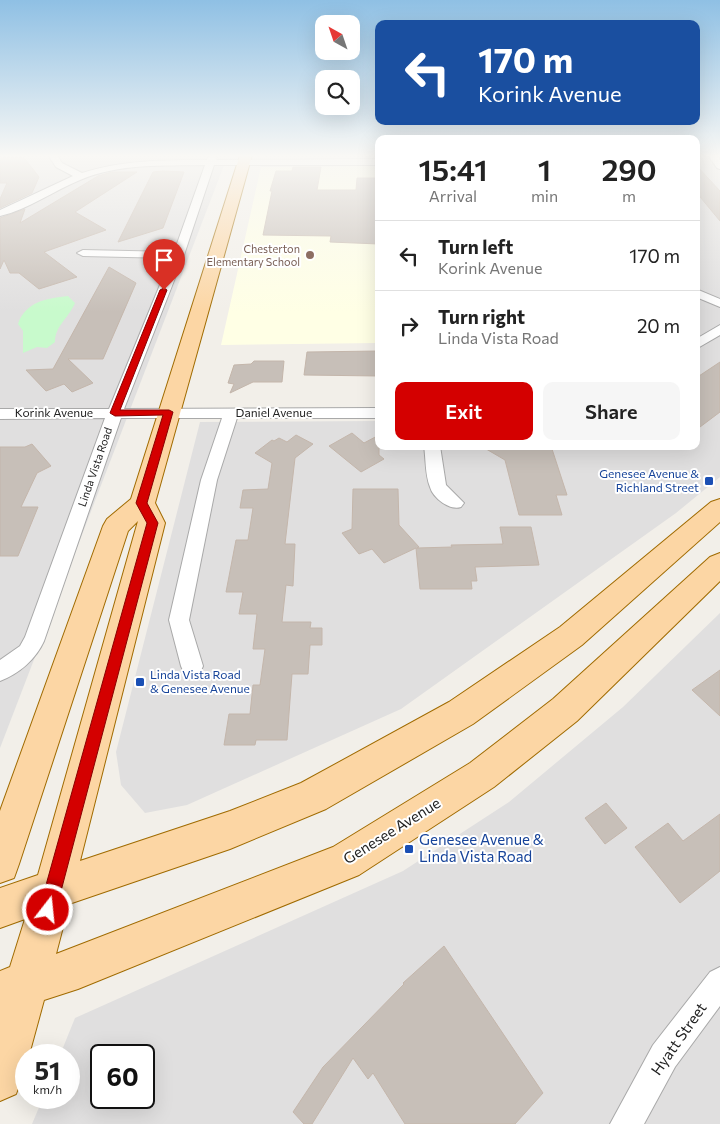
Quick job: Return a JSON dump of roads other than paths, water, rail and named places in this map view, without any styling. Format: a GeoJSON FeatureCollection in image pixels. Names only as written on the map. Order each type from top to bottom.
{"type":"FeatureCollection","features":[{"type":"Feature","properties":{"kind":"main road"},"geometry":{"type":"LineString","coordinates":[[0,864],[116,526],[142,503],[230,207]]}},
{"type":"Feature","properties":{"kind":"main road"},"geometry":{"type":"LineString","coordinates":[[0,1078],[13,988],[53,891],[152,523],[142,503]]}},
{"type":"Feature","properties":{"kind":"main road"},"geometry":{"type":"LineString","coordinates":[[0,908],[230,830],[312,796],[461,714],[571,636],[720,508]]}},
{"type":"Feature","properties":{"kind":"main road","name":"Genesee Avenue"},"geometry":{"type":"LineString","coordinates":[[13,988],[194,924],[345,862],[482,775],[565,710],[720,564]]}},
{"type":"Feature","properties":{"kind":"street"},"geometry":{"type":"LineString","coordinates":[[0,213],[17,207]]}},
{"type":"Feature","properties":{"kind":"street","name":"Linda Vista Road"},"geometry":{"type":"LineString","coordinates":[[0,672],[27,652],[34,641],[115,413],[178,255],[194,207]]}},
{"type":"Feature","properties":{"kind":"street"},"geometry":{"type":"LineString","coordinates":[[82,253],[178,255]]}},
{"type":"Feature","properties":{"kind":"street"},"geometry":{"type":"LineString","coordinates":[[700,295],[720,303]]}},
{"type":"Feature","properties":{"kind":"street"},"geometry":{"type":"LineString","coordinates":[[700,342],[720,329]]}},
{"type":"Feature","properties":{"kind":"street","name":"Korink Avenue"},"geometry":{"type":"LineString","coordinates":[[0,414],[169,412]]}},
{"type":"Feature","properties":{"kind":"street","name":"Daniel Avenue"},"geometry":{"type":"LineString","coordinates":[[169,412],[375,413]]}},
{"type":"Feature","properties":{"kind":"street"},"geometry":{"type":"LineString","coordinates":[[192,666],[179,620],[209,480],[231,413]]}},
{"type":"Feature","properties":{"kind":"street"},"geometry":{"type":"LineString","coordinates":[[433,450],[438,487],[455,503]]}},
{"type":"Feature","properties":{"kind":"street","name":"Hyatt Street"},"geometry":{"type":"LineString","coordinates":[[626,1124],[664,1056],[720,982]]}},
{"type":"Feature","properties":{"kind":"place","name":"Chesterton Elementary School"},"geometry":{"type":"Point","coordinates":[310,255]}},
{"type":"Feature","properties":{"kind":"place","name":"Genesee Avenue & Richland Street"},"geometry":{"type":"Point","coordinates":[709,481]}},
{"type":"Feature","properties":{"kind":"place","name":"Linda Vista Road & Genesee Avenue"},"geometry":{"type":"Point","coordinates":[140,682]}},
{"type":"Feature","properties":{"kind":"place","name":"Genesee Avenue & Linda Vista Road"},"geometry":{"type":"Point","coordinates":[409,849]}}]}
